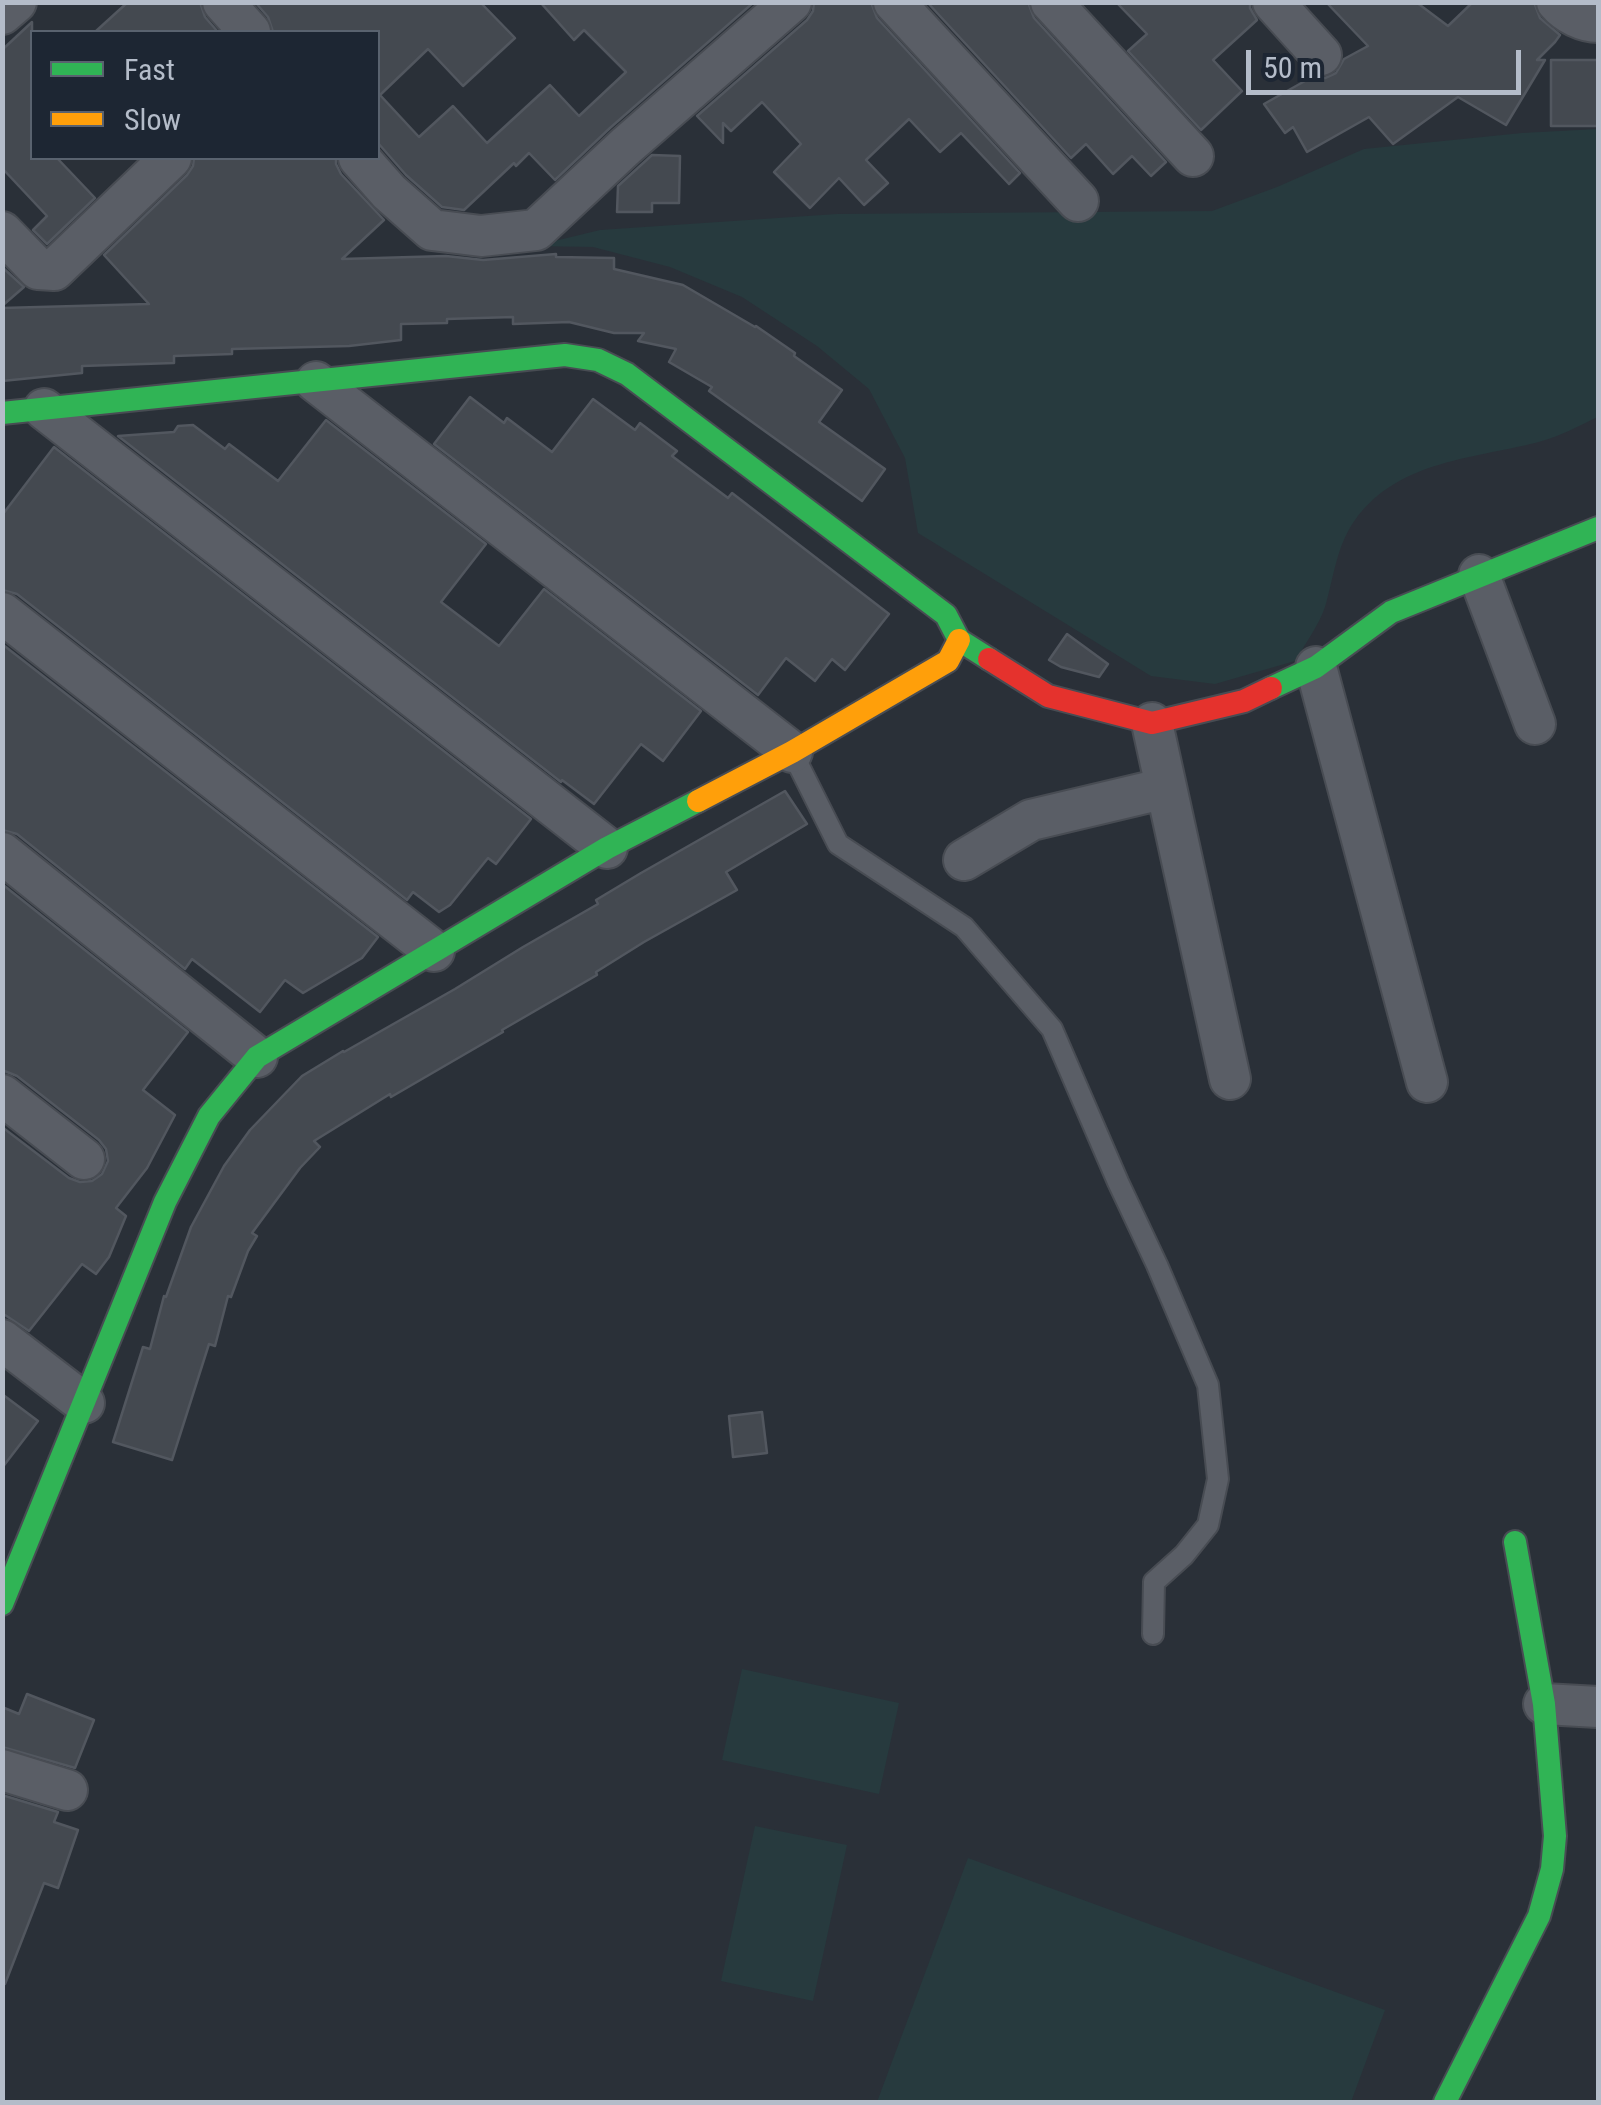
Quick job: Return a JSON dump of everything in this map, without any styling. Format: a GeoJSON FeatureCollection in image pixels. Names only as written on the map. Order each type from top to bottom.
{"type":"FeatureCollection","features":[{"type":"Feature","properties":{"kind":"street"},"geometry":{"type":"LineString","coordinates":[[2,14],[16,2]]}},
{"type":"Feature","properties":{"kind":"street"},"geometry":{"type":"LineString","coordinates":[[223,2],[248,30]]}},
{"type":"Feature","properties":{"kind":"street"},"geometry":{"type":"LineString","coordinates":[[894,2],[1078,201]]}},
{"type":"Feature","properties":{"kind":"street"},"geometry":{"type":"LineString","coordinates":[[1051,2],[1192,156]]}},
{"type":"Feature","properties":{"kind":"street"},"geometry":{"type":"LineString","coordinates":[[1273,2],[1320,55]]}},
{"type":"Feature","properties":{"kind":"street"},"geometry":{"type":"LineString","coordinates":[[1558,2],[1563,9],[1588,22],[1598,22]]}},
{"type":"Feature","properties":{"kind":"street"},"geometry":{"type":"LineString","coordinates":[[361,160],[432,230],[481,236],[536,230],[780,6]]}},
{"type":"Feature","properties":{"kind":"street"},"geometry":{"type":"LineString","coordinates":[[2,232],[38,268],[54,270],[169,160]]}},
{"type":"Feature","properties":{"kind":"street"},"geometry":{"type":"LineString","coordinates":[[2,413],[565,355],[598,360],[627,374],[946,615],[959,640],[1048,696],[1152,723],[1244,701],[1316,666],[1392,612],[1598,528]]}},
{"type":"Feature","properties":{"kind":"street"},"geometry":{"type":"LineString","coordinates":[[316,382],[792,752]]}},
{"type":"Feature","properties":{"kind":"street"},"geometry":{"type":"LineString","coordinates":[[44,409],[606,848]]}},
{"type":"Feature","properties":{"kind":"street"},"geometry":{"type":"LineString","coordinates":[[1479,575],[1535,724]]}},
{"type":"Feature","properties":{"kind":"street"},"geometry":{"type":"LineString","coordinates":[[2,613],[434,951]]}},
{"type":"Feature","properties":{"kind":"street"},"geometry":{"type":"LineString","coordinates":[[3,1603],[165,1202],[209,1116],[257,1057],[606,848],[792,752],[948,660],[959,640]]}},
{"type":"Feature","properties":{"kind":"street"},"geometry":{"type":"LineString","coordinates":[[1316,666],[1427,1082]]}},
{"type":"Feature","properties":{"kind":"street"},"geometry":{"type":"LineString","coordinates":[[1152,723],[1230,1079]]}},
{"type":"Feature","properties":{"kind":"street"},"geometry":{"type":"LineString","coordinates":[[964,860],[1031,820],[1166,788]]}},
{"type":"Feature","properties":{"kind":"street"},"geometry":{"type":"LineString","coordinates":[[2,853],[257,1057]]}},
{"type":"Feature","properties":{"kind":"street"},"geometry":{"type":"LineString","coordinates":[[2,1095],[84,1159]]}},
{"type":"Feature","properties":{"kind":"street"},"geometry":{"type":"LineString","coordinates":[[2,1340],[84,1403]]}},
{"type":"Feature","properties":{"kind":"street"},"geometry":{"type":"LineString","coordinates":[[1444,2102],[1540,1916],[1552,1869],[1556,1836],[1544,1704],[1515,1542]]}},
{"type":"Feature","properties":{"kind":"street"},"geometry":{"type":"LineString","coordinates":[[1544,1704],[1598,1707]]}},
{"type":"Feature","properties":{"kind":"street"},"geometry":{"type":"LineString","coordinates":[[2,1770],[67,1790]]}},
{"type":"Feature","properties":{"kind":"lane"},"geometry":{"type":"LineString","coordinates":[[792,752],[838,844],[964,927],[1052,1029],[1208,1385],[1218,1479],[1208,1525],[1184,1555],[1154,1582],[1153,1634]]}},
{"type":"Feature","properties":{"kind":"green space"},"geometry":{"type":"Polygon","coordinates":[[[1598,129],[1598,417],[1549,439],[1440,464],[1394,484],[1373,500],[1349,530],[1322,614],[1295,661],[1215,684],[1151,676],[918,533],[905,458],[869,389],[817,346],[742,297],[670,267],[593,247],[534,246],[600,230],[837,214],[1212,211],[1364,149],[1598,129]]]}},
{"type":"Feature","properties":{"kind":"green space"},"geometry":{"type":"Polygon","coordinates":[[[742,1669],[899,1703],[879,1794],[722,1760],[742,1669]]]}},
{"type":"Feature","properties":{"kind":"green space"},"geometry":{"type":"Polygon","coordinates":[[[755,1826],[847,1845],[813,2001],[721,1981],[755,1826]]]}},
{"type":"Feature","properties":{"kind":"green space"},"geometry":{"type":"Polygon","coordinates":[[[968,1858],[1385,2010],[1351,2102],[877,2102],[968,1858]]]}},
{"type":"Feature","properties":{"kind":"building"},"geometry":{"type":"Polygon","coordinates":[[[128,2],[200,2],[205,17],[216,30],[97,30],[128,2]]]}},
{"type":"Feature","properties":{"kind":"building"},"geometry":{"type":"Polygon","coordinates":[[[255,2],[480,2],[515,38],[463,86],[428,49],[380,95],[380,30],[272,30],[268,17],[255,2]]]}},
{"type":"Feature","properties":{"kind":"building"},"geometry":{"type":"Polygon","coordinates":[[[540,2],[754,2],[555,180],[529,153],[464,210],[442,207],[380,145],[380,95],[419,137],[453,106],[487,143],[550,85],[579,116],[626,72],[584,30],[574,40],[540,2]]]}},
{"type":"Feature","properties":{"kind":"building"},"geometry":{"type":"Polygon","coordinates":[[[814,2],[871,2],[877,18],[1020,173],[1009,184],[961,133],[940,152],[909,119],[866,160],[888,183],[864,205],[839,178],[810,208],[774,172],[801,144],[762,102],[731,131],[723,123],[723,143],[697,116],[807,20],[814,2]]]}},
{"type":"Feature","properties":{"kind":"building"},"geometry":{"type":"Polygon","coordinates":[[[927,2],[1028,2],[1034,18],[1166,162],[1151,176],[1132,156],[1113,174],[1086,144],[1071,158],[927,2]]]}},
{"type":"Feature","properties":{"kind":"building"},"geometry":{"type":"Polygon","coordinates":[[[1116,2],[1250,2],[1257,20],[1213,60],[1242,91],[1201,130],[1128,51],[1147,34],[1116,2]]]}},
{"type":"Feature","properties":{"kind":"building"},"geometry":{"type":"Polygon","coordinates":[[[1326,2],[1416,2],[1448,26],[1473,2],[1534,2],[1540,18],[1560,35],[1537,60],[1545,60],[1506,125],[1458,97],[1393,144],[1369,117],[1307,152],[1293,127],[1285,133],[1264,104],[1312,77],[1325,78],[1336,73],[1344,59],[1368,46],[1326,2]]]}},
{"type":"Feature","properties":{"kind":"building"},"geometry":{"type":"Polygon","coordinates":[[[32,22],[30,160],[59,160],[95,198],[47,244],[33,230],[47,216],[2,168],[2,50],[32,22]]]}},
{"type":"Feature","properties":{"kind":"building"},"geometry":{"type":"Polygon","coordinates":[[[1551,60],[1598,60],[1598,126],[1551,126],[1551,60]]]}},
{"type":"Feature","properties":{"kind":"building"},"geometry":{"type":"Polygon","coordinates":[[[652,155],[680,156],[679,203],[652,203],[652,212],[617,212],[618,186],[652,155]]]}},
{"type":"Feature","properties":{"kind":"building"},"geometry":{"type":"Polygon","coordinates":[[[194,160],[336,160],[341,174],[384,220],[342,259],[446,256],[483,260],[556,254],[614,258],[614,269],[683,285],[756,326],[842,390],[819,422],[885,469],[862,501],[709,391],[712,387],[669,362],[676,349],[638,341],[644,333],[614,333],[569,322],[513,324],[513,317],[447,319],[447,323],[401,324],[401,340],[349,346],[232,349],[232,354],[174,356],[174,363],[82,366],[82,373],[2,381],[2,308],[149,304],[104,255],[193,166],[194,160]]]}},
{"type":"Feature","properties":{"kind":"building"},"geometry":{"type":"Polygon","coordinates":[[[2,267],[24,287],[2,306],[2,267]]]}},
{"type":"Feature","properties":{"kind":"building"},"geometry":{"type":"Polygon","coordinates":[[[470,397],[504,423],[507,418],[552,452],[593,399],[635,430],[640,423],[677,451],[672,456],[728,498],[732,493],[889,614],[845,670],[832,659],[815,681],[786,658],[758,695],[434,444],[470,397]]]}},
{"type":"Feature","properties":{"kind":"building"},"geometry":{"type":"Polygon","coordinates":[[[326,420],[486,544],[441,602],[499,646],[544,589],[701,711],[663,761],[641,744],[594,804],[118,436],[174,432],[178,426],[193,425],[225,449],[229,444],[278,481],[326,420]]]}},
{"type":"Feature","properties":{"kind":"building"},"geometry":{"type":"Polygon","coordinates":[[[54,447],[531,819],[496,864],[488,858],[450,905],[439,912],[413,892],[407,900],[17,594],[2,590],[3,514],[54,447]]]}},
{"type":"Feature","properties":{"kind":"building"},"geometry":{"type":"Polygon","coordinates":[[[1067,634],[1108,664],[1099,677],[1049,660],[1067,634]]]}},
{"type":"Feature","properties":{"kind":"building"},"geometry":{"type":"Polygon","coordinates":[[[2,644],[378,937],[362,958],[303,993],[285,980],[260,1012],[192,959],[185,969],[17,834],[2,830],[2,644]]]}},
{"type":"Feature","properties":{"kind":"building"},"geometry":{"type":"Polygon","coordinates":[[[785,791],[807,824],[726,872],[737,890],[314,1141],[320,1147],[252,1233],[257,1236],[231,1297],[228,1296],[215,1346],[209,1344],[172,1460],[113,1442],[143,1347],[150,1349],[164,1296],[191,1227],[224,1166],[250,1130],[302,1076],[785,791]]]}},
{"type":"Feature","properties":{"kind":"building"},"geometry":{"type":"Polygon","coordinates":[[[2,884],[188,1032],[143,1090],[175,1115],[147,1168],[116,1208],[126,1216],[109,1257],[96,1274],[82,1264],[29,1331],[2,1313],[2,1127],[69,1178],[80,1182],[92,1181],[102,1174],[108,1161],[99,1140],[17,1076],[2,1070],[2,884]]]}},
{"type":"Feature","properties":{"kind":"building"},"geometry":{"type":"Polygon","coordinates":[[[2,1394],[38,1421],[2,1468],[2,1394]]]}},
{"type":"Feature","properties":{"kind":"building"},"geometry":{"type":"Polygon","coordinates":[[[762,1412],[767,1453],[733,1457],[729,1416],[762,1412]]]}},
{"type":"Feature","properties":{"kind":"building"},"geometry":{"type":"Polygon","coordinates":[[[27,1694],[94,1720],[75,1768],[2,1747],[2,1707],[19,1714],[27,1694]]]}},
{"type":"Feature","properties":{"kind":"building"},"geometry":{"type":"Polygon","coordinates":[[[2,1795],[58,1812],[54,1822],[78,1830],[58,1888],[44,1883],[5,1984],[2,1983],[2,1795]]]}},
{"type":"Feature","properties":{"kind":"traffic: fast"},"geometry":{"type":"LineString","coordinates":[[2,413],[565,355],[598,360],[627,374],[946,615],[959,640],[989,659]]}},
{"type":"Feature","properties":{"kind":"traffic: fast"},"geometry":{"type":"LineString","coordinates":[[1271,688],[1316,667],[1391,612],[1598,528]]}},
{"type":"Feature","properties":{"kind":"traffic: fast"},"geometry":{"type":"LineString","coordinates":[[2,1604],[165,1202],[209,1116],[257,1057],[607,848],[698,801]]}},
{"type":"Feature","properties":{"kind":"traffic: fast"},"geometry":{"type":"LineString","coordinates":[[1445,2102],[1539,1916],[1552,1869],[1555,1836],[1544,1704],[1515,1542]]}},
{"type":"Feature","properties":{"kind":"traffic: slow"},"geometry":{"type":"LineString","coordinates":[[698,801],[792,752],[948,661],[959,640]]}},
{"type":"Feature","properties":{"kind":"traffic: jam"},"geometry":{"type":"LineString","coordinates":[[989,659],[1048,696],[1152,723],[1244,701],[1271,688]]}}]}
